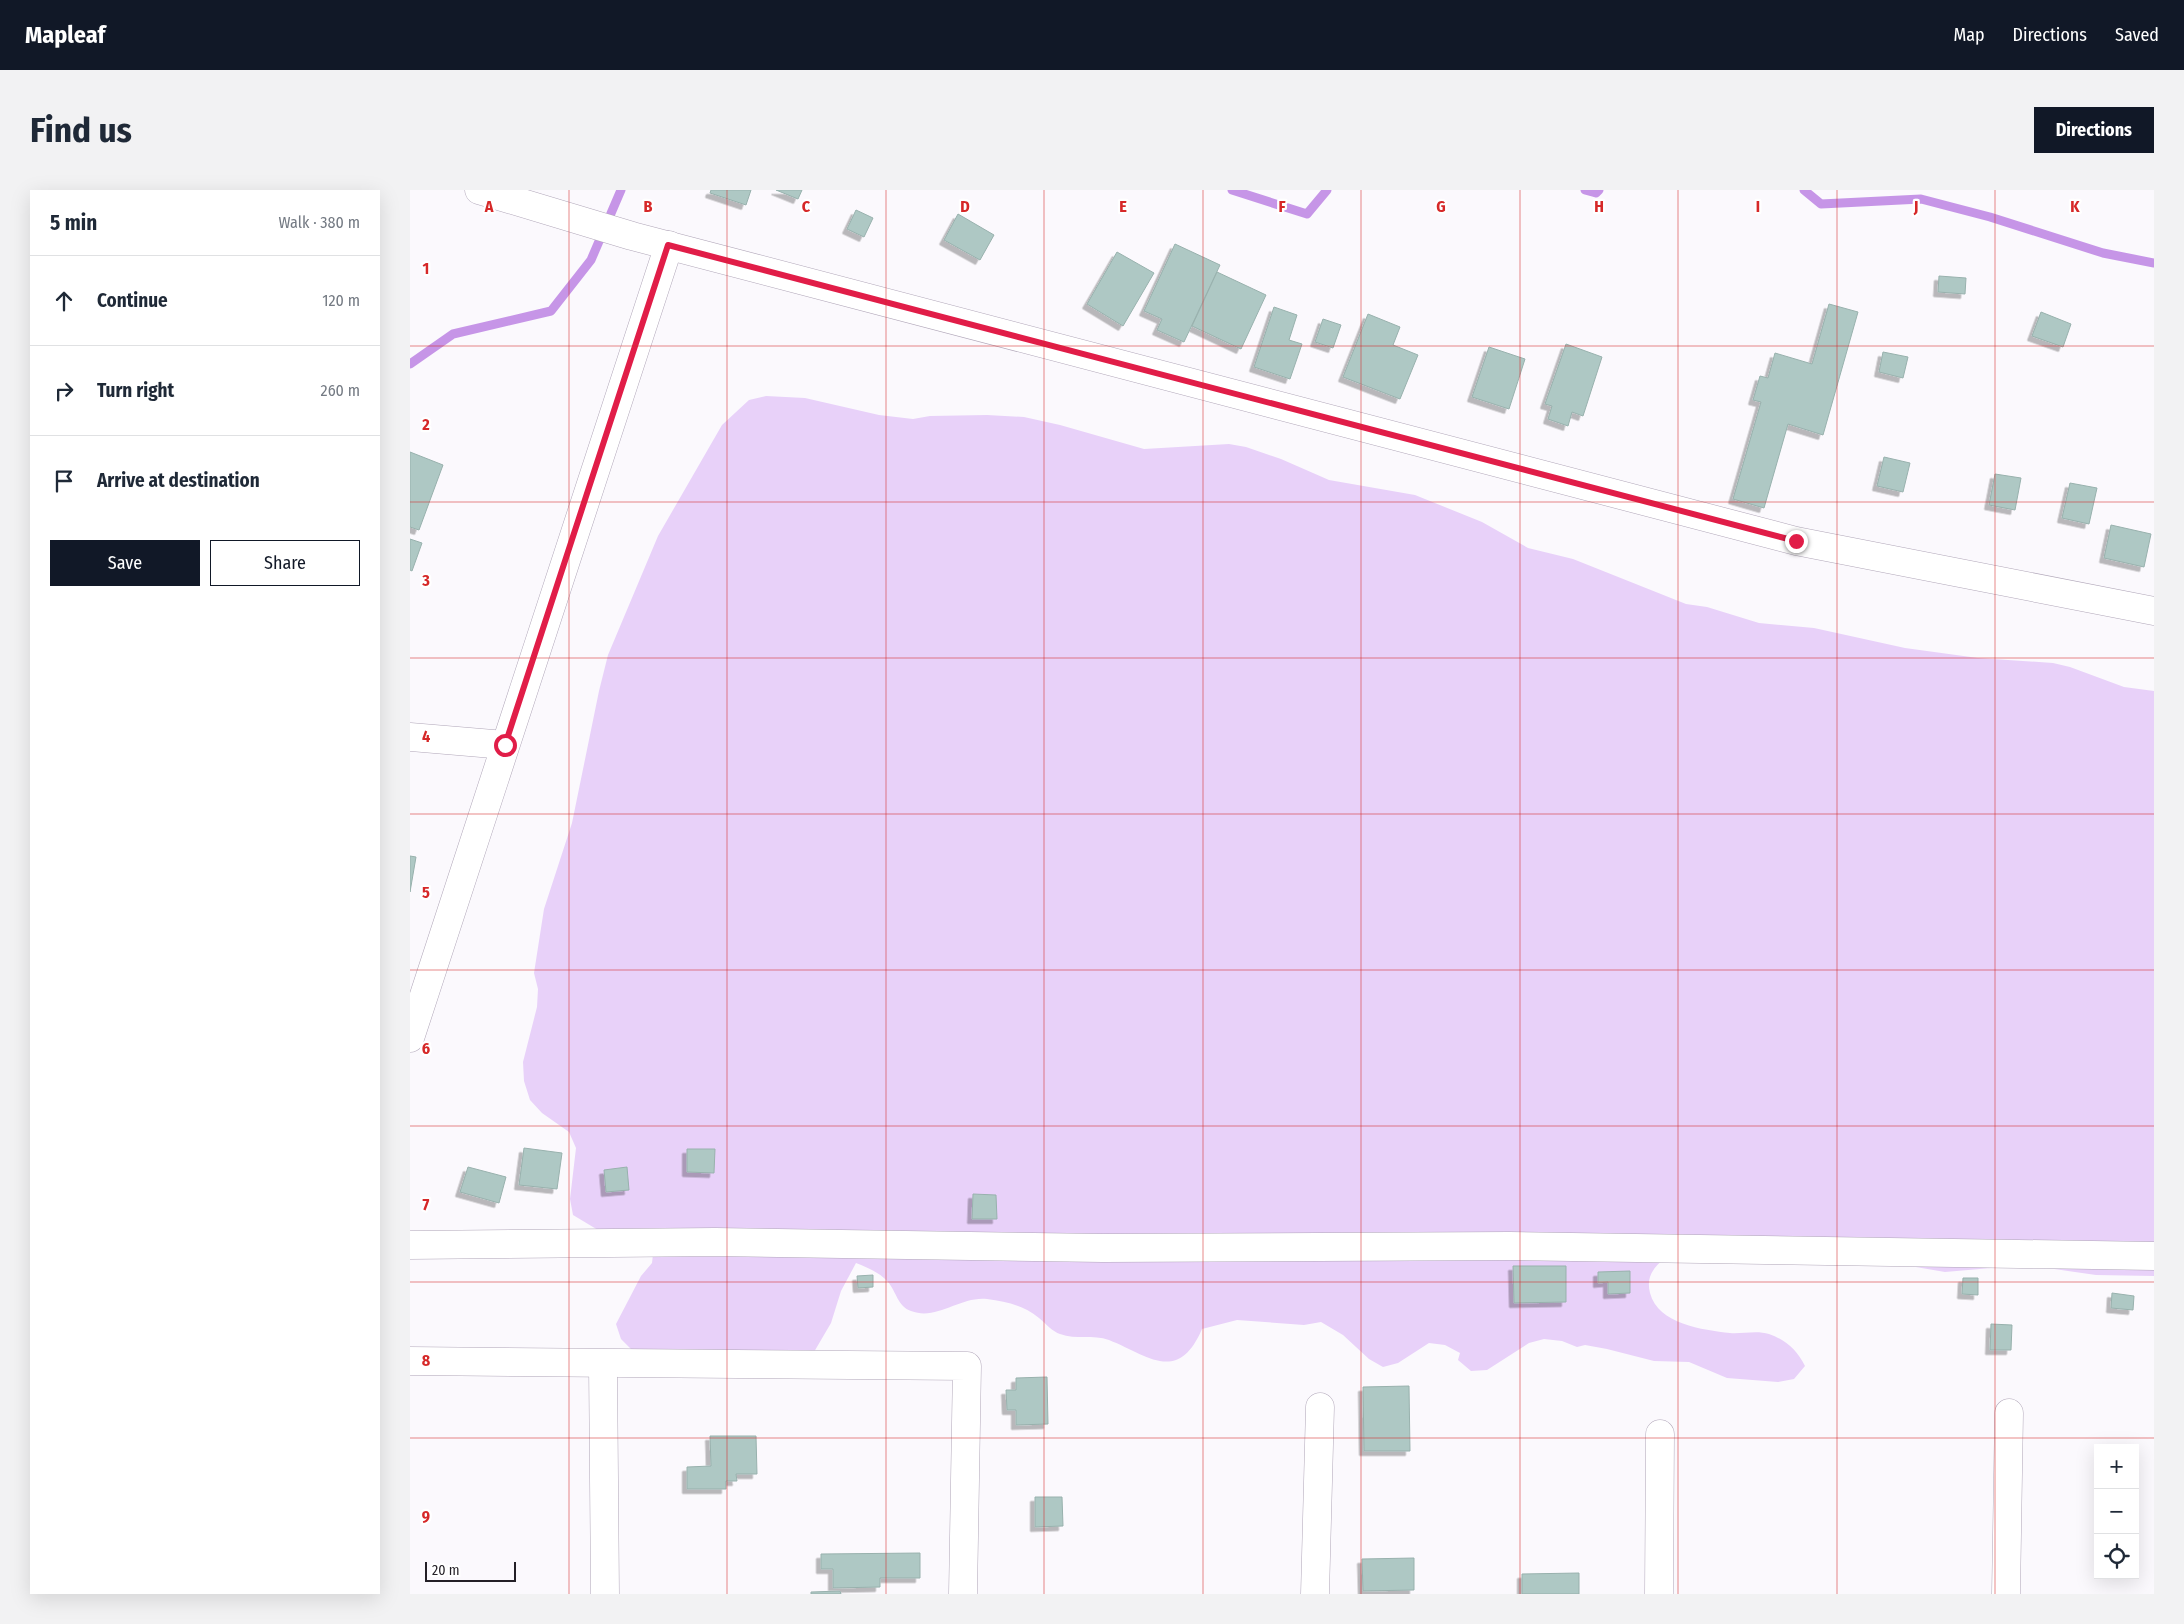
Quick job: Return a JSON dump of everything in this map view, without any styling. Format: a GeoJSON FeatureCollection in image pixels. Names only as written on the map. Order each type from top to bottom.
{"type":"FeatureCollection","features":[{"type":"Feature","properties":{"kind":"street"},"geometry":{"type":"LineString","coordinates":[[479,190],[632,236],[1796,541],[2154,611]]}},
{"type":"Feature","properties":{"kind":"street"},"geometry":{"type":"LineString","coordinates":[[410,1038],[668,245]]}},
{"type":"Feature","properties":{"kind":"street"},"geometry":{"type":"LineString","coordinates":[[410,737],[505,745]]}},
{"type":"Feature","properties":{"kind":"street"},"geometry":{"type":"LineString","coordinates":[[410,1244],[715,1242],[1103,1248],[1510,1246],[2154,1256]]}},
{"type":"Feature","properties":{"kind":"street"},"geometry":{"type":"LineString","coordinates":[[410,1361],[967,1366],[963,1594]]}},
{"type":"Feature","properties":{"kind":"street"},"geometry":{"type":"LineString","coordinates":[[603,1364],[605,1594]]}},
{"type":"Feature","properties":{"kind":"street"},"geometry":{"type":"LineString","coordinates":[[1315,1594],[1320,1407]]}},
{"type":"Feature","properties":{"kind":"street"},"geometry":{"type":"LineString","coordinates":[[2006,1594],[2009,1413]]}},
{"type":"Feature","properties":{"kind":"street"},"geometry":{"type":"LineString","coordinates":[[1658,1594],[1660,1434]]}},
{"type":"Feature","properties":{"kind":"shaded area"},"geometry":{"type":"Polygon","coordinates":[[[766,396],[805,398],[879,415],[913,419],[930,416],[987,415],[1024,417],[1060,425],[1144,449],[1229,444],[1246,447],[1281,459],[1329,480],[1415,495],[1482,522],[1528,548],[1573,559],[1686,604],[1707,607],[1759,623],[1814,628],[1905,648],[1978,658],[2053,663],[2070,667],[2124,687],[2154,691],[2154,1276],[2096,1275],[2026,1265],[1945,1272],[1910,1266],[1665,1258],[1657,1265],[1650,1278],[1649,1287],[1655,1303],[1662,1312],[1683,1324],[1719,1332],[1769,1334],[1781,1339],[1790,1346],[1805,1366],[1794,1379],[1778,1382],[1727,1378],[1689,1362],[1654,1361],[1607,1349],[1585,1345],[1577,1347],[1562,1341],[1544,1339],[1529,1343],[1487,1370],[1471,1371],[1458,1360],[1460,1353],[1445,1345],[1429,1343],[1398,1363],[1383,1367],[1369,1359],[1343,1335],[1321,1322],[1304,1325],[1237,1320],[1202,1329],[1193,1346],[1183,1356],[1172,1361],[1161,1361],[1149,1358],[1103,1338],[1072,1337],[1057,1333],[1027,1310],[1001,1301],[977,1299],[930,1313],[911,1311],[903,1306],[885,1279],[856,1263],[841,1291],[831,1323],[814,1352],[633,1351],[621,1339],[616,1324],[641,1276],[652,1263],[654,1245],[603,1233],[573,1215],[570,1199],[576,1148],[569,1132],[542,1113],[530,1100],[524,1081],[523,1062],[537,1007],[538,989],[534,973],[544,909],[572,823],[608,655],[658,536],[722,425],[749,400],[766,396]]]}},
{"type":"Feature","properties":{"kind":"building"},"geometry":{"type":"Polygon","coordinates":[[[711,190],[751,190],[746,205],[710,193],[711,190]]]}},
{"type":"Feature","properties":{"kind":"building"},"geometry":{"type":"Polygon","coordinates":[[[776,190],[802,190],[798,199],[776,190]]]}},
{"type":"Feature","properties":{"kind":"building"},"geometry":{"type":"Polygon","coordinates":[[[856,210],[873,218],[864,237],[847,229],[856,210]]]}},
{"type":"Feature","properties":{"kind":"building"},"geometry":{"type":"Polygon","coordinates":[[[958,214],[994,235],[980,260],[944,240],[958,214]]]}},
{"type":"Feature","properties":{"kind":"building"},"geometry":{"type":"Polygon","coordinates":[[[1175,244],[1220,265],[1184,342],[1157,330],[1162,319],[1144,311],[1175,244]]]}},
{"type":"Feature","properties":{"kind":"building"},"geometry":{"type":"Polygon","coordinates":[[[1117,252],[1154,273],[1123,326],[1087,304],[1117,252]]]}},
{"type":"Feature","properties":{"kind":"building"},"geometry":{"type":"Polygon","coordinates":[[[1217,272],[1266,295],[1241,349],[1192,326],[1217,272]]]}},
{"type":"Feature","properties":{"kind":"building"},"geometry":{"type":"Polygon","coordinates":[[[1939,276],[1966,278],[1965,294],[1938,292],[1939,276]]]}},
{"type":"Feature","properties":{"kind":"building"},"geometry":{"type":"Polygon","coordinates":[[[1829,304],[1858,312],[1823,435],[1788,424],[1764,508],[1733,499],[1761,402],[1753,400],[1760,376],[1768,378],[1775,353],[1812,364],[1829,304]]]}},
{"type":"Feature","properties":{"kind":"building"},"geometry":{"type":"Polygon","coordinates":[[[1274,307],[1297,315],[1289,340],[1302,344],[1290,379],[1254,367],[1274,307]]]}},
{"type":"Feature","properties":{"kind":"building"},"geometry":{"type":"Polygon","coordinates":[[[2041,312],[2071,324],[2063,347],[2032,336],[2041,312]]]}},
{"type":"Feature","properties":{"kind":"building"},"geometry":{"type":"Polygon","coordinates":[[[1368,314],[1400,327],[1393,345],[1418,355],[1400,399],[1343,377],[1368,314]]]}},
{"type":"Feature","properties":{"kind":"building"},"geometry":{"type":"Polygon","coordinates":[[[1323,319],[1341,325],[1333,348],[1315,342],[1323,319]]]}},
{"type":"Feature","properties":{"kind":"building"},"geometry":{"type":"Polygon","coordinates":[[[1566,344],[1602,357],[1583,416],[1572,412],[1568,426],[1548,419],[1552,406],[1545,404],[1566,344]]]}},
{"type":"Feature","properties":{"kind":"building"},"geometry":{"type":"Polygon","coordinates":[[[1489,347],[1525,359],[1509,409],[1472,397],[1489,347]]]}},
{"type":"Feature","properties":{"kind":"building"},"geometry":{"type":"Polygon","coordinates":[[[1883,352],[1908,357],[1903,378],[1879,372],[1883,352]]]}},
{"type":"Feature","properties":{"kind":"building"},"geometry":{"type":"Polygon","coordinates":[[[410,452],[443,465],[419,530],[410,527],[410,452]]]}},
{"type":"Feature","properties":{"kind":"building"},"geometry":{"type":"Polygon","coordinates":[[[1884,457],[1910,463],[1903,492],[1877,486],[1884,457]]]}},
{"type":"Feature","properties":{"kind":"building"},"geometry":{"type":"Polygon","coordinates":[[[1995,474],[2021,478],[2015,510],[1989,505],[1995,474]]]}},
{"type":"Feature","properties":{"kind":"building"},"geometry":{"type":"Polygon","coordinates":[[[2070,483],[2097,488],[2089,524],[2062,518],[2070,483]]]}},
{"type":"Feature","properties":{"kind":"building"},"geometry":{"type":"Polygon","coordinates":[[[2111,525],[2151,534],[2144,567],[2104,558],[2111,525]]]}},
{"type":"Feature","properties":{"kind":"building"},"geometry":{"type":"Polygon","coordinates":[[[410,539],[422,543],[412,571],[410,570],[410,539]]]}},
{"type":"Feature","properties":{"kind":"building"},"geometry":{"type":"Polygon","coordinates":[[[410,856],[416,857],[410,892],[410,856]]]}},
{"type":"Feature","properties":{"kind":"building"},"geometry":{"type":"Polygon","coordinates":[[[524,1148],[562,1153],[557,1189],[519,1185],[524,1148]]]}},
{"type":"Feature","properties":{"kind":"building"},"geometry":{"type":"Polygon","coordinates":[[[687,1149],[715,1149],[714,1173],[687,1172],[687,1149]]]}},
{"type":"Feature","properties":{"kind":"building"},"geometry":{"type":"Polygon","coordinates":[[[468,1167],[506,1177],[499,1203],[460,1192],[468,1167]]]}},
{"type":"Feature","properties":{"kind":"building"},"geometry":{"type":"Polygon","coordinates":[[[627,1167],[629,1190],[606,1192],[604,1170],[627,1167]]]}},
{"type":"Feature","properties":{"kind":"building"},"geometry":{"type":"Polygon","coordinates":[[[973,1194],[996,1195],[997,1219],[972,1219],[973,1194]]]}},
{"type":"Feature","properties":{"kind":"building"},"geometry":{"type":"Polygon","coordinates":[[[1513,1266],[1566,1266],[1566,1302],[1514,1303],[1513,1266]]]}},
{"type":"Feature","properties":{"kind":"building"},"geometry":{"type":"Polygon","coordinates":[[[1630,1271],[1630,1293],[1608,1294],[1608,1282],[1598,1283],[1598,1272],[1630,1271]]]}},
{"type":"Feature","properties":{"kind":"building"},"geometry":{"type":"Polygon","coordinates":[[[873,1275],[873,1287],[858,1288],[857,1276],[873,1275]]]}},
{"type":"Feature","properties":{"kind":"building"},"geometry":{"type":"Polygon","coordinates":[[[1963,1278],[1978,1278],[1978,1295],[1962,1294],[1963,1278]]]}},
{"type":"Feature","properties":{"kind":"building"},"geometry":{"type":"Polygon","coordinates":[[[2112,1293],[2134,1296],[2133,1310],[2111,1308],[2112,1293]]]}},
{"type":"Feature","properties":{"kind":"building"},"geometry":{"type":"Polygon","coordinates":[[[1991,1324],[2012,1325],[2011,1350],[1990,1350],[1991,1324]]]}},
{"type":"Feature","properties":{"kind":"building"},"geometry":{"type":"Polygon","coordinates":[[[1047,1377],[1048,1424],[1016,1425],[1016,1410],[1007,1410],[1006,1390],[1016,1390],[1016,1378],[1047,1377]]]}},
{"type":"Feature","properties":{"kind":"building"},"geometry":{"type":"Polygon","coordinates":[[[1409,1386],[1410,1451],[1364,1451],[1363,1387],[1409,1386]]]}},
{"type":"Feature","properties":{"kind":"building"},"geometry":{"type":"Polygon","coordinates":[[[710,1436],[756,1436],[757,1474],[736,1474],[737,1481],[726,1481],[726,1489],[687,1489],[687,1467],[711,1466],[710,1436]]]}},
{"type":"Feature","properties":{"kind":"building"},"geometry":{"type":"Polygon","coordinates":[[[1035,1497],[1062,1497],[1063,1526],[1035,1527],[1035,1497]]]}},
{"type":"Feature","properties":{"kind":"building"},"geometry":{"type":"Polygon","coordinates":[[[920,1553],[920,1578],[880,1578],[880,1587],[833,1588],[833,1569],[821,1569],[821,1554],[920,1553]]]}},
{"type":"Feature","properties":{"kind":"building"},"geometry":{"type":"Polygon","coordinates":[[[1414,1558],[1414,1590],[1363,1591],[1362,1559],[1414,1558]]]}},
{"type":"Feature","properties":{"kind":"building"},"geometry":{"type":"Polygon","coordinates":[[[1579,1573],[1579,1594],[1522,1594],[1522,1574],[1579,1573]]]}},
{"type":"Feature","properties":{"kind":"building"},"geometry":{"type":"Polygon","coordinates":[[[840,1591],[841,1594],[811,1594],[811,1592],[840,1591]]]}},
{"type":"Feature","properties":{"kind":"waterway"},"geometry":{"type":"LineString","coordinates":[[410,364],[453,334],[551,311],[591,260],[621,190]]}},
{"type":"Feature","properties":{"kind":"waterway"},"geometry":{"type":"LineString","coordinates":[[1232,190],[1307,214],[1327,190]]}},
{"type":"Feature","properties":{"kind":"waterway"},"geometry":{"type":"LineString","coordinates":[[1585,190],[1596,193],[1599,190]]}},
{"type":"Feature","properties":{"kind":"waterway"},"geometry":{"type":"LineString","coordinates":[[1804,190],[1821,204],[1921,199],[1990,217],[2103,253],[2154,263]]}},
{"type":"Feature","properties":{"kind":"route"},"geometry":{"type":"LineString","coordinates":[[505,745],[668,245],[1796,541]]}}]}
